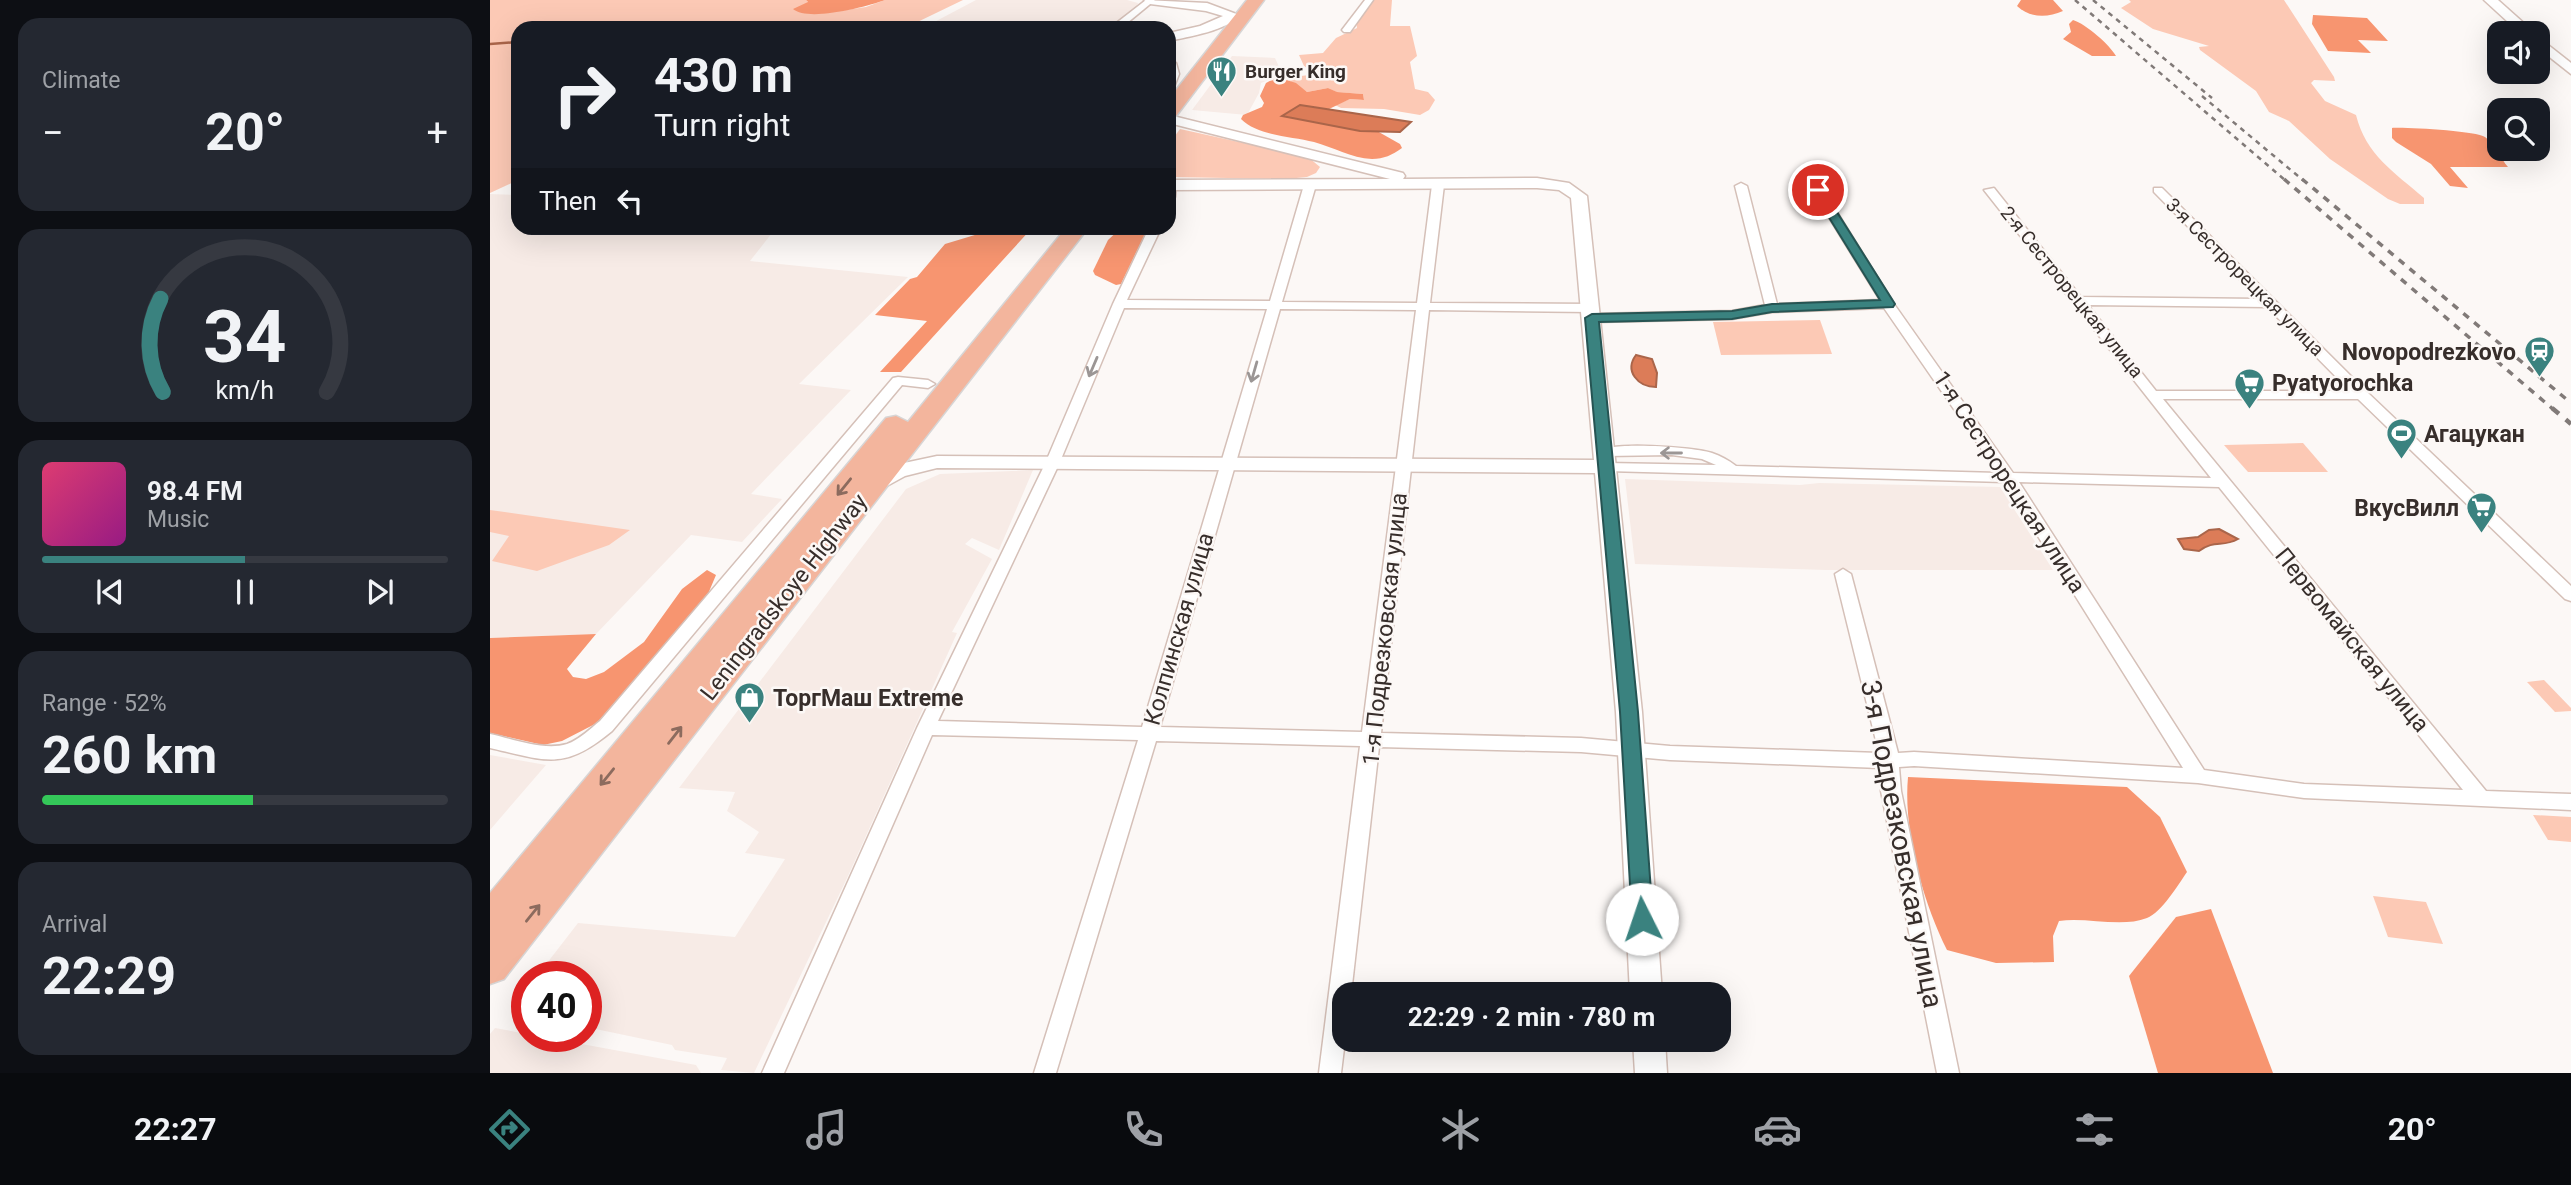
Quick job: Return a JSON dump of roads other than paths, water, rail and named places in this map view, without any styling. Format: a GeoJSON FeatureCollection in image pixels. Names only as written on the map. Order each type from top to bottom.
{"type":"FeatureCollection","features":[{"type":"Feature","properties":{"kind":"highway"},"geometry":{"type":"LineString","coordinates":[[1176,85],[1245,0]]}},
{"type":"Feature","properties":{"kind":"highway"},"geometry":{"type":"LineString","coordinates":[[1176,103],[1256,0]]}},
{"type":"Feature","properties":{"kind":"highway","name":"Leningradskoye Highway"},"geometry":{"type":"LineString","coordinates":[[490,921],[928,384],[1054,235]]}},
{"type":"Feature","properties":{"kind":"highway","name":"Leningradskoye Highway"},"geometry":{"type":"LineString","coordinates":[[490,966],[1071,235]]}},
{"type":"Feature","properties":{"kind":"street"},"geometry":{"type":"LineString","coordinates":[[1124,21],[1151,0],[1234,11]]}},
{"type":"Feature","properties":{"kind":"street"},"geometry":{"type":"LineString","coordinates":[[1347,30],[1369,0]]}},
{"type":"Feature","properties":{"kind":"street"},"geometry":{"type":"LineString","coordinates":[[2490,0],[2514,21]]}},
{"type":"Feature","properties":{"kind":"street"},"geometry":{"type":"LineString","coordinates":[[1176,35],[1205,29],[1234,11]]}},
{"type":"Feature","properties":{"kind":"street"},"geometry":{"type":"LineString","coordinates":[[2550,52],[2571,70]]}},
{"type":"Feature","properties":{"kind":"street"},"geometry":{"type":"LineString","coordinates":[[1176,121],[1435,185]]}},
{"type":"Feature","properties":{"kind":"street"},"geometry":{"type":"LineString","coordinates":[[1310,185],[1330,173],[1330,159]]}},
{"type":"Feature","properties":{"kind":"street"},"geometry":{"type":"LineString","coordinates":[[1176,185],[1551,184],[1570,188],[1579,195],[1632,750],[1645,982]]}},
{"type":"Feature","properties":{"kind":"street","name":"Колпинская улица"},"geometry":{"type":"LineString","coordinates":[[1045,1073],[1149,734],[1272,306],[1310,185]]}},
{"type":"Feature","properties":{"kind":"street","name":"1-я Подрезковская улица"},"geometry":{"type":"LineString","coordinates":[[1330,1073],[1373,740],[1403,467],[1425,307],[1435,185]]}},
{"type":"Feature","properties":{"kind":"street"},"geometry":{"type":"LineString","coordinates":[[1741,186],[1772,308]]}},
{"type":"Feature","properties":{"kind":"street","name":"1-я Сестрорецкая улица"},"geometry":{"type":"LineString","coordinates":[[1818,190],[1888,304],[2008,476],[2198,776]]}},
{"type":"Feature","properties":{"kind":"street","name":"2-я Сестрорецкая улица"},"geometry":{"type":"LineString","coordinates":[[1990,190],[2224,483]]}},
{"type":"Feature","properties":{"kind":"street","name":"3-я Сестрорецкая улица"},"geometry":{"type":"LineString","coordinates":[[2158,190],[2362,395],[2571,595]]}},
{"type":"Feature","properties":{"kind":"street"},"geometry":{"type":"LineString","coordinates":[[773,1073],[926,727],[1052,464],[1119,304],[1152,235]]}},
{"type":"Feature","properties":{"kind":"street"},"geometry":{"type":"LineString","coordinates":[[2079,300],[2269,303]]}},
{"type":"Feature","properties":{"kind":"street"},"geometry":{"type":"LineString","coordinates":[[1119,304],[1425,307],[1732,315],[1772,308],[1888,304]]}},
{"type":"Feature","properties":{"kind":"street"},"geometry":{"type":"LineString","coordinates":[[490,741],[542,751],[566,751],[584,743],[606,726],[898,381],[928,384]]}},
{"type":"Feature","properties":{"kind":"street"},"geometry":{"type":"LineString","coordinates":[[2153,395],[2362,395]]}},
{"type":"Feature","properties":{"kind":"street"},"geometry":{"type":"LineString","coordinates":[[917,429],[913,439],[917,452],[923,458],[937,462]]}},
{"type":"Feature","properties":{"kind":"street"},"geometry":{"type":"LineString","coordinates":[[866,494],[898,471],[937,462],[1403,467],[1606,460],[1732,470],[2224,483]]}},
{"type":"Feature","properties":{"kind":"street","name":"Первомайская улица"},"geometry":{"type":"LineString","coordinates":[[2224,483],[2480,797]]}},
{"type":"Feature","properties":{"kind":"street","name":"3-я Подрезковская улица"},"geometry":{"type":"LineString","coordinates":[[1843,574],[1888,743],[1891,791],[1948,1073]]}},
{"type":"Feature","properties":{"kind":"street"},"geometry":{"type":"LineString","coordinates":[[926,727],[1581,746],[1890,761],[1914,759],[2198,776],[2304,791],[2571,802]]}},
{"type":"Feature","properties":{"kind":"street"},"geometry":{"type":"LineString","coordinates":[[1650,1052],[1651,1073]]}},
{"type":"Feature","properties":{"kind":"waterway"},"geometry":{"type":"LineString","coordinates":[[490,44],[511,42]]}},
{"type":"Feature","properties":{"kind":"railway"},"geometry":{"type":"LineString","coordinates":[[2075,0],[2286,181]]}},
{"type":"Feature","properties":{"kind":"railway"},"geometry":{"type":"LineString","coordinates":[[2093,0],[2212,98]]}},
{"type":"Feature","properties":{"kind":"railway"},"geometry":{"type":"LineString","coordinates":[[2202,96],[2304,181]]}},
{"type":"Feature","properties":{"kind":"railway"},"geometry":{"type":"LineString","coordinates":[[2284,179],[2554,410]]}},
{"type":"Feature","properties":{"kind":"railway"},"geometry":{"type":"LineString","coordinates":[[2302,179],[2571,403]]}},
{"type":"Feature","properties":{"kind":"railway"},"geometry":{"type":"LineString","coordinates":[[2552,408],[2571,424]]}},
{"type":"Feature","properties":{"kind":"place","name":"Burger King"},"geometry":{"type":"Point","coordinates":[1222,98]}},
{"type":"Feature","properties":{"kind":"place","name":"Novopodrezkovo"},"geometry":{"type":"Point","coordinates":[2539,379]}},
{"type":"Feature","properties":{"kind":"place","name":"Pyatyorochka"},"geometry":{"type":"Point","coordinates":[2249,410]}},
{"type":"Feature","properties":{"kind":"place","name":"Агацукан"},"geometry":{"type":"Point","coordinates":[2401,461]}},
{"type":"Feature","properties":{"kind":"place","name":"ВкусВилл"},"geometry":{"type":"Point","coordinates":[2482,535]}},
{"type":"Feature","properties":{"kind":"place","name":"ТоргМаш Extreme"},"geometry":{"type":"Point","coordinates":[750,725]}}]}
